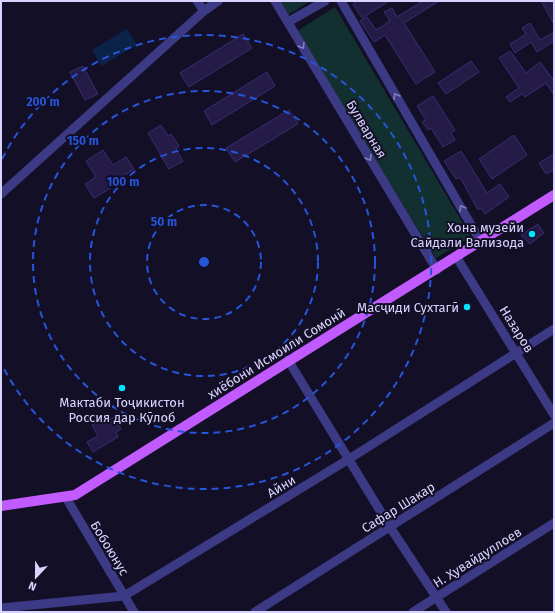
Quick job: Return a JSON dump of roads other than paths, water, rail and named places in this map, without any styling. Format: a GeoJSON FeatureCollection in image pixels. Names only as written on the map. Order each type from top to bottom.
{"type":"FeatureCollection","features":[{"type":"Feature","properties":{"kind":"main road","name":"хиёбони Исмоили Сомонӣ"},"geometry":{"type":"LineString","coordinates":[[1,506],[75,495],[288,360],[457,258],[554,195]]}},
{"type":"Feature","properties":{"kind":"street"},"geometry":{"type":"LineString","coordinates":[[197,1],[204,11]]}},
{"type":"Feature","properties":{"kind":"street"},"geometry":{"type":"LineString","coordinates":[[1,194],[204,11],[218,1]]}},
{"type":"Feature","properties":{"kind":"street","name":"Булварная"},"geometry":{"type":"LineString","coordinates":[[275,1],[437,270]]}},
{"type":"Feature","properties":{"kind":"street"},"geometry":{"type":"LineString","coordinates":[[288,22],[325,1]]}},
{"type":"Feature","properties":{"kind":"street"},"geometry":{"type":"LineString","coordinates":[[341,1],[482,242]]}},
{"type":"Feature","properties":{"kind":"street","name":"Назаров"},"geometry":{"type":"LineString","coordinates":[[457,258],[554,415]]}},
{"type":"Feature","properties":{"kind":"street","name":"Айни"},"geometry":{"type":"LineString","coordinates":[[1,608],[124,596],[349,459],[517,354],[554,329]]}},
{"type":"Feature","properties":{"kind":"street"},"geometry":{"type":"LineString","coordinates":[[288,360],[390,527],[446,612]]}},
{"type":"Feature","properties":{"kind":"street","name":"Сафар Шакар"},"geometry":{"type":"LineString","coordinates":[[255,612],[554,423]]}},
{"type":"Feature","properties":{"kind":"street","name":"Бобоюнус"},"geometry":{"type":"LineString","coordinates":[[65,496],[134,612]]}},
{"type":"Feature","properties":{"kind":"street","name":"Н. Ҳувайдуллоев"},"geometry":{"type":"LineString","coordinates":[[413,612],[554,523]]}},
{"type":"Feature","properties":{"kind":"water"},"geometry":{"type":"Polygon","coordinates":[[[127,29],[137,45],[101,66],[92,50],[127,29]]]}},
{"type":"Feature","properties":{"kind":"place","name":"Хона музейи Сайдали Вализода"},"geometry":{"type":"Point","coordinates":[532,234]}},
{"type":"Feature","properties":{"kind":"place","name":"Масҷиди Сухтагӣ"},"geometry":{"type":"Point","coordinates":[467,307]}},
{"type":"Feature","properties":{"kind":"place","name":"Мактаби Тоҷикистон Россия дар Кӯлоб"},"geometry":{"type":"Point","coordinates":[122,388]}}]}
